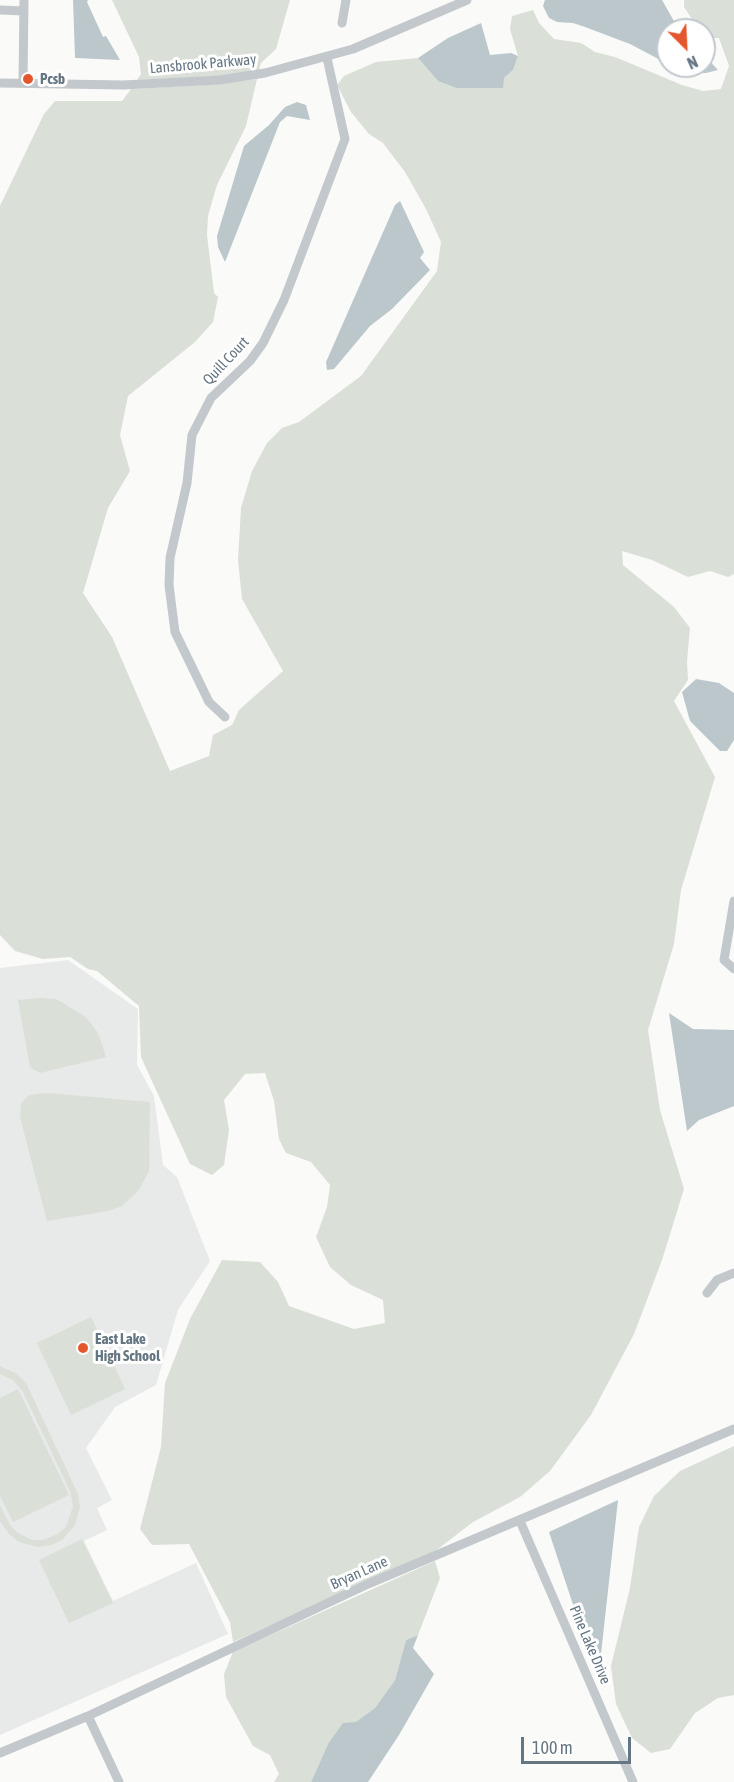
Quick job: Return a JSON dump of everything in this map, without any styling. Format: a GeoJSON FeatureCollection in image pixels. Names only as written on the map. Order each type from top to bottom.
{"type":"FeatureCollection","features":[{"type":"Feature","properties":{"kind":"street"},"geometry":{"type":"LineString","coordinates":[[23,83],[24,0]]}},
{"type":"Feature","properties":{"kind":"street"},"geometry":{"type":"LineString","coordinates":[[342,22],[346,0]]}},
{"type":"Feature","properties":{"kind":"street","name":"Lansbrook Parkway"},"geometry":{"type":"LineString","coordinates":[[0,83],[123,85],[220,80],[265,74],[327,58],[420,22],[467,0]]}},
{"type":"Feature","properties":{"kind":"street"},"geometry":{"type":"LineString","coordinates":[[0,10],[24,10]]}},
{"type":"Feature","properties":{"kind":"street","name":"Quill Court"},"geometry":{"type":"LineString","coordinates":[[225,717],[209,702],[175,632],[169,585],[170,558],[187,483],[192,435],[211,398],[250,362],[263,343],[284,300],[342,150],[345,139],[327,58]]}},
{"type":"Feature","properties":{"kind":"street"},"geometry":{"type":"LineString","coordinates":[[734,901],[724,960],[734,969]]}},
{"type":"Feature","properties":{"kind":"street"},"geometry":{"type":"LineString","coordinates":[[707,1293],[717,1280],[734,1273]]}},
{"type":"Feature","properties":{"kind":"street","name":"Bryan Lane"},"geometry":{"type":"LineString","coordinates":[[0,1753],[88,1716],[368,1584],[734,1429]]}},
{"type":"Feature","properties":{"kind":"street","name":"Pine Lake Drive"},"geometry":{"type":"LineString","coordinates":[[520,1521],[633,1782]]}},
{"type":"Feature","properties":{"kind":"street"},"geometry":{"type":"LineString","coordinates":[[88,1716],[119,1782]]}},
{"type":"Feature","properties":{"kind":"shaded area"},"geometry":{"type":"Polygon","coordinates":[[[73,0],[88,0],[103,37],[106,36],[120,60],[75,58],[73,0]]]}},
{"type":"Feature","properties":{"kind":"shaded area"},"geometry":{"type":"Polygon","coordinates":[[[112,0],[290,0],[276,49],[261,63],[259,70],[220,76],[137,80],[141,74],[139,57],[112,0]]]}},
{"type":"Feature","properties":{"kind":"shaded area"},"geometry":{"type":"Polygon","coordinates":[[[545,0],[662,0],[672,18],[656,18],[656,58],[630,44],[573,23],[557,22],[549,18],[543,6],[545,0]]]}},
{"type":"Feature","properties":{"kind":"shaded area"},"geometry":{"type":"Polygon","coordinates":[[[684,0],[734,0],[734,574],[728,577],[710,571],[688,577],[652,560],[622,551],[623,565],[674,607],[690,628],[688,680],[674,701],[715,777],[681,890],[674,944],[648,1030],[660,1110],[684,1189],[662,1260],[634,1334],[591,1415],[550,1471],[520,1497],[473,1522],[434,1552],[233,1642],[230,1622],[189,1544],[152,1545],[140,1529],[161,1447],[165,1383],[190,1319],[222,1260],[260,1262],[278,1282],[289,1306],[354,1329],[385,1323],[383,1300],[351,1285],[330,1267],[316,1237],[327,1207],[330,1185],[311,1162],[286,1153],[279,1139],[274,1101],[265,1073],[245,1074],[224,1100],[229,1130],[224,1165],[212,1175],[190,1164],[141,1057],[139,1006],[97,971],[88,969],[70,957],[43,959],[15,951],[0,935],[0,206],[44,114],[55,101],[122,101],[131,89],[221,84],[257,79],[246,126],[217,185],[208,216],[207,235],[214,293],[218,297],[213,322],[195,342],[128,396],[120,435],[130,471],[108,508],[83,593],[112,637],[170,771],[209,756],[213,735],[232,725],[239,710],[283,671],[242,599],[238,560],[241,508],[252,471],[267,443],[282,428],[299,422],[361,376],[437,271],[441,242],[426,209],[405,172],[383,143],[369,134],[351,112],[337,85],[344,76],[376,62],[418,58],[438,81],[504,78],[513,70],[518,56],[510,29],[512,16],[533,10],[539,23],[554,39],[581,43],[595,52],[615,57],[656,74],[656,78],[665,78],[703,91],[721,89],[729,66],[719,38],[716,38],[716,18],[691,18],[684,7],[684,0]]]}},
{"type":"Feature","properties":{"kind":"shaded area"},"geometry":{"type":"Polygon","coordinates":[[[481,23],[490,55],[511,53],[518,56],[513,70],[504,78],[503,88],[457,88],[438,81],[418,58],[448,38],[481,23]]]}},
{"type":"Feature","properties":{"kind":"shaded area"},"geometry":{"type":"Polygon","coordinates":[[[297,102],[306,105],[310,120],[287,116],[280,122],[225,262],[218,247],[217,236],[244,146],[269,125],[285,107],[297,102]]]}},
{"type":"Feature","properties":{"kind":"shaded area"},"geometry":{"type":"Polygon","coordinates":[[[400,201],[424,252],[420,258],[430,270],[392,309],[370,326],[334,369],[327,370],[326,362],[395,205],[400,201]]]}},
{"type":"Feature","properties":{"kind":"shaded area"},"geometry":{"type":"Polygon","coordinates":[[[696,679],[719,683],[734,693],[734,740],[727,751],[720,751],[690,721],[682,692],[696,679]]]}},
{"type":"Feature","properties":{"kind":"shaded area","name":"East Lake High School"},"geometry":{"type":"Polygon","coordinates":[[[68,960],[138,1009],[137,1065],[154,1096],[163,1165],[177,1177],[210,1261],[178,1310],[156,1385],[115,1407],[86,1448],[112,1500],[97,1508],[107,1530],[84,1541],[113,1601],[196,1563],[228,1634],[0,1735],[0,968],[68,960]]]}},
{"type":"Feature","properties":{"kind":"shaded area"},"geometry":{"type":"Polygon","coordinates":[[[56,999],[86,1017],[98,1033],[106,1057],[40,1073],[30,1067],[18,1000],[56,999]]]}},
{"type":"Feature","properties":{"kind":"shaded area"},"geometry":{"type":"Polygon","coordinates":[[[669,1013],[693,1029],[734,1030],[734,1106],[699,1120],[687,1131],[669,1013]]]}},
{"type":"Feature","properties":{"kind":"shaded area"},"geometry":{"type":"Polygon","coordinates":[[[47,1093],[150,1102],[149,1171],[138,1191],[122,1206],[108,1211],[47,1221],[20,1117],[21,1103],[29,1095],[47,1093]]]}},
{"type":"Feature","properties":{"kind":"shaded area"},"geometry":{"type":"Polygon","coordinates":[[[91,1317],[125,1389],[71,1415],[37,1343],[91,1317]]]}},
{"type":"Feature","properties":{"kind":"shaded area"},"geometry":{"type":"Polygon","coordinates":[[[0,1366],[17,1374],[26,1383],[78,1494],[80,1507],[75,1525],[62,1540],[51,1545],[38,1547],[19,1542],[9,1534],[0,1521],[0,1505],[10,1525],[18,1533],[32,1540],[43,1540],[58,1534],[66,1527],[73,1506],[70,1491],[23,1392],[13,1380],[0,1374],[0,1366]]]}},
{"type":"Feature","properties":{"kind":"shaded area"},"geometry":{"type":"Polygon","coordinates":[[[18,1389],[69,1495],[13,1522],[0,1496],[0,1398],[18,1389]]]}},
{"type":"Feature","properties":{"kind":"shaded area"},"geometry":{"type":"Polygon","coordinates":[[[734,1446],[734,1695],[718,1698],[695,1713],[670,1749],[651,1753],[632,1738],[616,1704],[611,1666],[630,1588],[639,1527],[654,1496],[680,1471],[734,1446]]]}},
{"type":"Feature","properties":{"kind":"shaded area"},"geometry":{"type":"Polygon","coordinates":[[[618,1500],[601,1654],[591,1659],[549,1532],[618,1500]]]}},
{"type":"Feature","properties":{"kind":"shaded area"},"geometry":{"type":"Polygon","coordinates":[[[82,1539],[113,1603],[69,1623],[39,1560],[82,1539]]]}},
{"type":"Feature","properties":{"kind":"shaded area"},"geometry":{"type":"Polygon","coordinates":[[[435,1561],[440,1578],[418,1635],[406,1640],[395,1680],[375,1708],[328,1744],[311,1782],[274,1782],[279,1774],[270,1755],[253,1746],[226,1697],[224,1674],[233,1652],[435,1561]]]}},
{"type":"Feature","properties":{"kind":"shaded area"},"geometry":{"type":"Polygon","coordinates":[[[418,1635],[413,1648],[434,1674],[399,1735],[368,1782],[311,1782],[328,1744],[343,1723],[356,1722],[375,1708],[395,1680],[406,1640],[418,1635]]]}},
{"type":"Feature","properties":{"kind":"place","name":"Pcsb"},"geometry":{"type":"Point","coordinates":[28,79]}},
{"type":"Feature","properties":{"kind":"place","name":"East Lake High School"},"geometry":{"type":"Point","coordinates":[83,1348]}}]}
